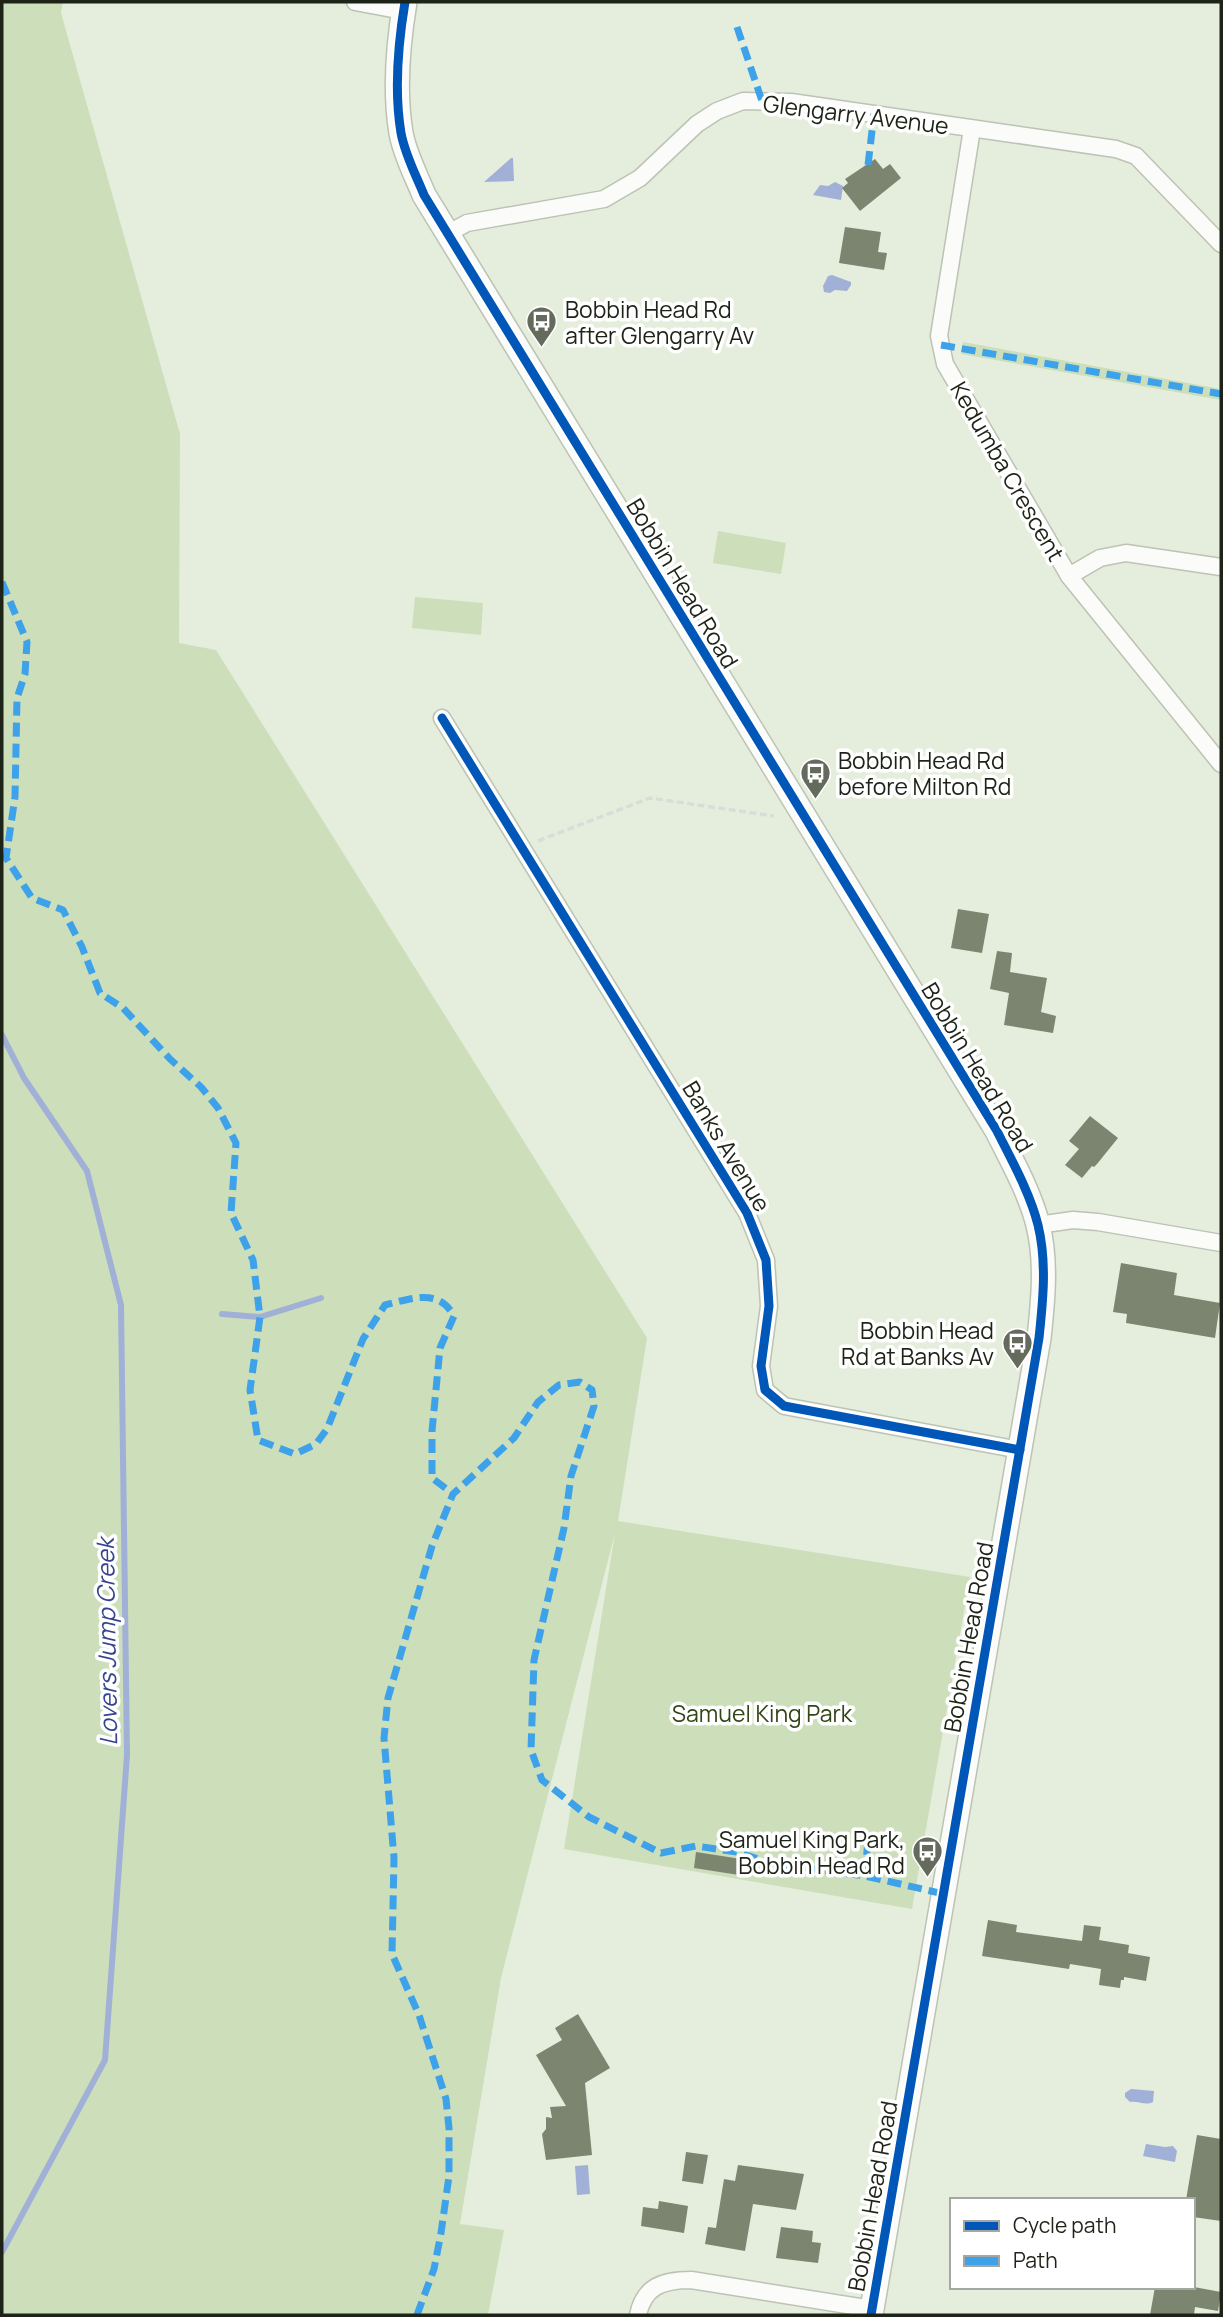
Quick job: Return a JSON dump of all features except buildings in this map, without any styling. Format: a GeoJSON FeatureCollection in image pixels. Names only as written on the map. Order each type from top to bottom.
{"type":"FeatureCollection","features":[{"type":"Feature","properties":{"kind":"main road","name":"Bobbin Head Road"},"geometry":{"type":"LineString","coordinates":[[404,6],[398,68],[402,135],[424,195],[997,1131],[1038,1225],[1044,1295],[1039,1338],[871,2312]]}},
{"type":"Feature","properties":{"kind":"street"},"geometry":{"type":"LineString","coordinates":[[355,2],[404,6]]}},
{"type":"Feature","properties":{"kind":"street","name":"Glengarry Avenue"},"geometry":{"type":"LineString","coordinates":[[447,234],[467,223],[604,199],[639,178],[700,122],[717,111],[743,101],[790,102],[1116,149],[1136,156],[1221,244]]}},
{"type":"Feature","properties":{"kind":"street","name":"Kedumba Crescent"},"geometry":{"type":"LineString","coordinates":[[972,129],[939,336],[946,364],[1069,576],[1221,764]]}},
{"type":"Feature","properties":{"kind":"street"},"geometry":{"type":"LineString","coordinates":[[1069,576],[1100,558],[1126,553],[1221,567]]}},
{"type":"Feature","properties":{"kind":"street","name":"Banks Avenue"},"geometry":{"type":"LineString","coordinates":[[442,718],[747,1213],[766,1261],[769,1306],[761,1366],[765,1390],[784,1406],[1020,1450]]}},
{"type":"Feature","properties":{"kind":"street"},"geometry":{"type":"LineString","coordinates":[[1038,1225],[1073,1220],[1098,1222],[1221,1243]]}},
{"type":"Feature","properties":{"kind":"street"},"geometry":{"type":"LineString","coordinates":[[638,2315],[644,2296],[658,2285],[674,2280],[691,2280],[871,2312]]}},
{"type":"Feature","properties":{"kind":"path"},"geometry":{"type":"LineString","coordinates":[[523,847],[650,798],[774,816]]}},
{"type":"Feature","properties":{"kind":"green space","name":"Samuel King Park"},"geometry":{"type":"Polygon","coordinates":[[[2,2],[63,2],[61,13],[180,434],[179,643],[216,650],[647,1338],[618,1521],[970,1577],[912,1909],[564,1849],[615,1533],[501,1978],[460,2224],[504,2230],[488,2315],[2,2315],[2,2]]]}},
{"type":"Feature","properties":{"kind":"green space"},"geometry":{"type":"Polygon","coordinates":[[[963,342],[1221,389],[1221,400],[961,354],[963,342]]]}},
{"type":"Feature","properties":{"kind":"green space"},"geometry":{"type":"Polygon","coordinates":[[[718,531],[786,543],[781,574],[713,563],[718,531]]]}},
{"type":"Feature","properties":{"kind":"green space"},"geometry":{"type":"Polygon","coordinates":[[[415,597],[483,603],[481,635],[412,628],[415,597]]]}},
{"type":"Feature","properties":{"kind":"water"},"geometry":{"type":"Polygon","coordinates":[[[511,158],[514,181],[484,182],[511,158]]]}},
{"type":"Feature","properties":{"kind":"water"},"geometry":{"type":"Polygon","coordinates":[[[835,182],[843,186],[841,200],[813,195],[820,185],[828,186],[835,182]]]}},
{"type":"Feature","properties":{"kind":"water"},"geometry":{"type":"Polygon","coordinates":[[[828,276],[851,282],[847,291],[824,292],[823,286],[828,276]]]}},
{"type":"Feature","properties":{"kind":"water"},"geometry":{"type":"Polygon","coordinates":[[[1131,2089],[1154,2091],[1153,2102],[1130,2102],[1125,2093],[1131,2089]]]}},
{"type":"Feature","properties":{"kind":"water"},"geometry":{"type":"Polygon","coordinates":[[[1146,2144],[1173,2146],[1177,2151],[1175,2162],[1143,2156],[1146,2144]]]}},
{"type":"Feature","properties":{"kind":"water"},"geometry":{"type":"Polygon","coordinates":[[[588,2165],[590,2194],[577,2195],[575,2166],[588,2165]]]}},
{"type":"Feature","properties":{"kind":"waterway","name":"Lovers Jump Creek"},"geometry":{"type":"LineString","coordinates":[[2,1035],[24,1078],[87,1171],[121,1305],[127,1755],[105,2060],[2,2252]]}},
{"type":"Feature","properties":{"kind":"waterway"},"geometry":{"type":"LineString","coordinates":[[222,1314],[260,1317],[321,1298]]}},
{"type":"Feature","properties":{"kind":"marked path"},"geometry":{"type":"LineString","coordinates":[[737,27],[762,101]]}},
{"type":"Feature","properties":{"kind":"marked path"},"geometry":{"type":"LineString","coordinates":[[868,165],[874,114]]}},
{"type":"Feature","properties":{"kind":"marked path"},"geometry":{"type":"LineString","coordinates":[[941,345],[1221,394]]}},
{"type":"Feature","properties":{"kind":"marked path"},"geometry":{"type":"LineString","coordinates":[[2,582],[27,642],[25,674],[17,698],[15,797],[6,858],[32,898],[63,910],[82,947],[100,993],[123,1008],[170,1059],[201,1087],[218,1108],[236,1143],[231,1213],[253,1260],[260,1317],[250,1390],[258,1440],[295,1454],[316,1444],[327,1429],[363,1339],[385,1305],[414,1298],[432,1298],[448,1307],[454,1316],[440,1348],[432,1431],[432,1478],[453,1494]]}},
{"type":"Feature","properties":{"kind":"marked path"},"geometry":{"type":"LineString","coordinates":[[417,2315],[434,2269],[441,2233],[449,2176],[449,2128],[446,2099],[419,2015],[392,1954],[394,1858],[384,1738],[388,1698],[432,1546],[453,1494],[514,1438],[538,1402],[559,1385],[580,1382],[592,1390],[594,1406],[571,1476],[564,1528],[534,1660],[531,1750],[542,1780],[589,1817],[661,1853],[696,1846],[737,1852],[770,1863],[865,1876],[944,1894]]}},
{"type":"Feature","properties":{"kind":"marked path"},"geometry":{"type":"LineString","coordinates":[[865,1876],[868,1839]]}},
{"type":"Feature","properties":{"kind":"cycle path"},"geometry":{"type":"LineString","coordinates":[[405,2],[398,68],[399,117],[405,149],[424,195],[997,1131],[1035,1213],[1041,1239],[1043,1296],[1039,1338],[871,2315]]}},
{"type":"Feature","properties":{"kind":"cycle path"},"geometry":{"type":"LineString","coordinates":[[442,718],[747,1213],[766,1260],[769,1306],[761,1366],[765,1390],[784,1406],[1020,1450]]}},
{"type":"Feature","properties":{"kind":"place","name":"Bobbin Head Rd after Glengarry Av"},"geometry":{"type":"Point","coordinates":[542,349]}},
{"type":"Feature","properties":{"kind":"place","name":"Bobbin Head Rd before Milton Rd"},"geometry":{"type":"Point","coordinates":[815,800]}},
{"type":"Feature","properties":{"kind":"place","name":"Bobbin Head Rd at Banks Av"},"geometry":{"type":"Point","coordinates":[1017,1370]}},
{"type":"Feature","properties":{"kind":"place","name":"Samuel King Park, Bobbin Head Rd"},"geometry":{"type":"Point","coordinates":[928,1879]}}]}
